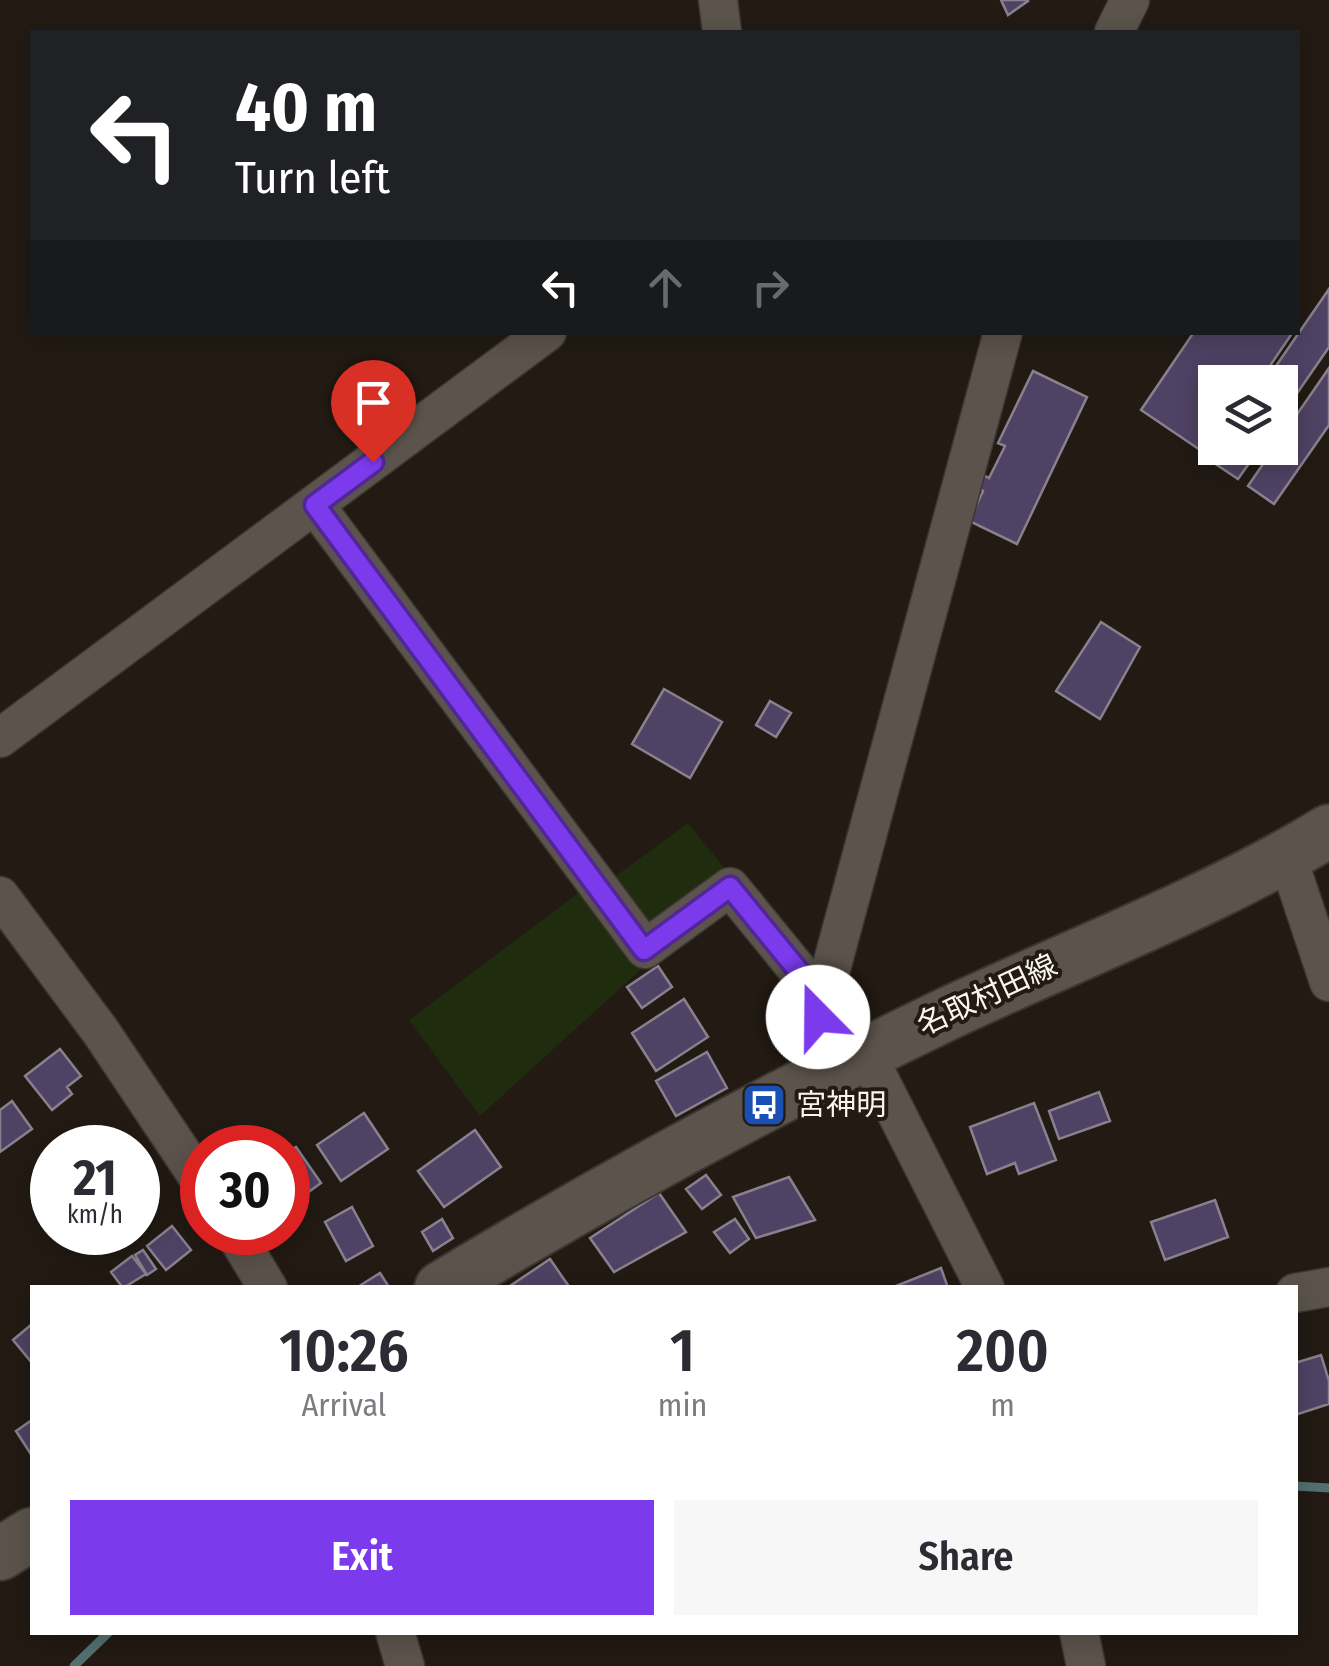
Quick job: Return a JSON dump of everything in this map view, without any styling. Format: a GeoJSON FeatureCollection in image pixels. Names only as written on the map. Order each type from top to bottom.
{"type":"FeatureCollection","features":[{"type":"Feature","properties":{"kind":"main road","name":"名取村田線"},"geometry":{"type":"LineString","coordinates":[[447,1285],[592,1196],[848,1061],[1308,843]]}},
{"type":"Feature","properties":{"kind":"main road"},"geometry":{"type":"LineString","coordinates":[[0,1554],[30,1535]]}},
{"type":"Feature","properties":{"kind":"street"},"geometry":{"type":"LineString","coordinates":[[718,0],[722,30]]}},
{"type":"Feature","properties":{"kind":"street"},"geometry":{"type":"LineString","coordinates":[[1115,30],[1130,0]]}},
{"type":"Feature","properties":{"kind":"street"},"geometry":{"type":"LineString","coordinates":[[0,738],[543,335]]}},
{"type":"Feature","properties":{"kind":"street"},"geometry":{"type":"LineString","coordinates":[[983,1285],[818,1017],[1002,335]]}},
{"type":"Feature","properties":{"kind":"street"},"geometry":{"type":"LineString","coordinates":[[315,505],[644,950],[730,887],[823,1001]]}},
{"type":"Feature","properties":{"kind":"street"},"geometry":{"type":"LineString","coordinates":[[1308,843],[1329,982]]}},
{"type":"Feature","properties":{"kind":"street"},"geometry":{"type":"LineString","coordinates":[[0,896],[101,1032],[180,1150]]}},
{"type":"Feature","properties":{"kind":"street"},"geometry":{"type":"LineString","coordinates":[[248,1255],[266,1285]]}},
{"type":"Feature","properties":{"kind":"street"},"geometry":{"type":"LineString","coordinates":[[1298,1292],[1329,1287]]}},
{"type":"Feature","properties":{"kind":"street"},"geometry":{"type":"LineString","coordinates":[[396,1635],[405,1666]]}},
{"type":"Feature","properties":{"kind":"street"},"geometry":{"type":"LineString","coordinates":[[1081,1635],[1086,1666]]}},
{"type":"Feature","properties":{"kind":"green space"},"geometry":{"type":"Polygon","coordinates":[[[688,823],[738,885],[653,928],[610,880],[688,823]]]}},
{"type":"Feature","properties":{"kind":"green space"},"geometry":{"type":"Polygon","coordinates":[[[589,885],[648,963],[480,1116],[409,1020],[589,885]]]}},
{"type":"Feature","properties":{"kind":"building"},"geometry":{"type":"Polygon","coordinates":[[[1001,0],[1027,0],[1028,1],[1008,15],[1001,0]]]}},
{"type":"Feature","properties":{"kind":"building"},"geometry":{"type":"Polygon","coordinates":[[[1329,289],[1329,347],[1298,392],[1298,365],[1277,365],[1329,289]]]}},
{"type":"Feature","properties":{"kind":"building"},"geometry":{"type":"Polygon","coordinates":[[[1192,335],[1291,335],[1271,365],[1198,365],[1198,449],[1141,410],[1192,335]]]}},
{"type":"Feature","properties":{"kind":"building"},"geometry":{"type":"Polygon","coordinates":[[[1329,368],[1329,425],[1274,504],[1248,486],[1262,465],[1298,465],[1298,413],[1329,368]]]}},
{"type":"Feature","properties":{"kind":"building"},"geometry":{"type":"Polygon","coordinates":[[[1033,371],[1087,397],[1017,544],[969,521],[983,491],[978,488],[983,475],[989,478],[1005,446],[998,443],[1033,371]]]}},
{"type":"Feature","properties":{"kind":"building"},"geometry":{"type":"Polygon","coordinates":[[[1217,465],[1248,465],[1238,479],[1217,465]]]}},
{"type":"Feature","properties":{"kind":"building"},"geometry":{"type":"Polygon","coordinates":[[[1101,622],[1140,647],[1100,719],[1056,691],[1101,622]]]}},
{"type":"Feature","properties":{"kind":"building"},"geometry":{"type":"Polygon","coordinates":[[[664,689],[722,722],[690,778],[632,744],[664,689]]]}},
{"type":"Feature","properties":{"kind":"building"},"geometry":{"type":"Polygon","coordinates":[[[770,701],[791,713],[776,737],[756,725],[770,701]]]}},
{"type":"Feature","properties":{"kind":"building"},"geometry":{"type":"Polygon","coordinates":[[[658,966],[672,987],[642,1008],[627,987],[658,966]]]}},
{"type":"Feature","properties":{"kind":"building"},"geometry":{"type":"Polygon","coordinates":[[[684,999],[708,1037],[656,1071],[632,1033],[684,999]]]}},
{"type":"Feature","properties":{"kind":"building"},"geometry":{"type":"Polygon","coordinates":[[[60,1049],[81,1076],[67,1087],[72,1094],[52,1110],[25,1076],[60,1049]]]}},
{"type":"Feature","properties":{"kind":"building"},"geometry":{"type":"Polygon","coordinates":[[[707,1052],[727,1088],[676,1116],[656,1081],[707,1052]]]}},
{"type":"Feature","properties":{"kind":"building"},"geometry":{"type":"Polygon","coordinates":[[[1099,1092],[1110,1121],[1059,1139],[1049,1111],[1099,1092]]]}},
{"type":"Feature","properties":{"kind":"building"},"geometry":{"type":"Polygon","coordinates":[[[12,1101],[30,1130],[0,1152],[0,1110],[12,1101]]]}},
{"type":"Feature","properties":{"kind":"building"},"geometry":{"type":"Polygon","coordinates":[[[1034,1103],[1056,1160],[1019,1174],[1015,1163],[987,1174],[970,1127],[1034,1103]]]}},
{"type":"Feature","properties":{"kind":"building"},"geometry":{"type":"Polygon","coordinates":[[[364,1113],[388,1149],[341,1181],[317,1145],[364,1113]]]}},
{"type":"Feature","properties":{"kind":"building"},"geometry":{"type":"Polygon","coordinates":[[[475,1130],[501,1167],[444,1207],[418,1171],[475,1130]]]}},
{"type":"Feature","properties":{"kind":"building"},"geometry":{"type":"Polygon","coordinates":[[[310,1167],[321,1183],[310,1191],[310,1167]]]}},
{"type":"Feature","properties":{"kind":"building"},"geometry":{"type":"Polygon","coordinates":[[[706,1175],[721,1195],[702,1209],[686,1189],[706,1175]]]}},
{"type":"Feature","properties":{"kind":"building"},"geometry":{"type":"Polygon","coordinates":[[[789,1177],[815,1220],[756,1238],[733,1197],[789,1177]]]}},
{"type":"Feature","properties":{"kind":"building"},"geometry":{"type":"Polygon","coordinates":[[[659,1193],[686,1232],[614,1272],[590,1238],[659,1193]]]}},
{"type":"Feature","properties":{"kind":"building"},"geometry":{"type":"Polygon","coordinates":[[[1215,1200],[1228,1237],[1165,1260],[1151,1222],[1215,1200]]]}},
{"type":"Feature","properties":{"kind":"building"},"geometry":{"type":"Polygon","coordinates":[[[352,1207],[373,1246],[346,1261],[325,1222],[352,1207]]]}},
{"type":"Feature","properties":{"kind":"building"},"geometry":{"type":"Polygon","coordinates":[[[442,1219],[453,1238],[433,1251],[422,1232],[442,1219]]]}},
{"type":"Feature","properties":{"kind":"building"},"geometry":{"type":"Polygon","coordinates":[[[735,1219],[749,1239],[730,1253],[714,1232],[735,1219]]]}},
{"type":"Feature","properties":{"kind":"building"},"geometry":{"type":"Polygon","coordinates":[[[172,1226],[180,1236],[180,1255],[185,1255],[166,1270],[154,1255],[160,1255],[160,1236],[172,1226]]]}},
{"type":"Feature","properties":{"kind":"building"},"geometry":{"type":"Polygon","coordinates":[[[135,1255],[146,1255],[156,1269],[147,1275],[135,1255]]]}},
{"type":"Feature","properties":{"kind":"building"},"geometry":{"type":"Polygon","coordinates":[[[132,1256],[146,1274],[121,1285],[111,1272],[132,1256]]]}},
{"type":"Feature","properties":{"kind":"building"},"geometry":{"type":"Polygon","coordinates":[[[550,1259],[568,1285],[511,1285],[550,1259]]]}},
{"type":"Feature","properties":{"kind":"building"},"geometry":{"type":"Polygon","coordinates":[[[941,1268],[947,1285],[898,1285],[941,1268]]]}},
{"type":"Feature","properties":{"kind":"building"},"geometry":{"type":"Polygon","coordinates":[[[380,1273],[388,1285],[361,1285],[380,1273]]]}},
{"type":"Feature","properties":{"kind":"building"},"geometry":{"type":"Polygon","coordinates":[[[30,1326],[30,1361],[13,1340],[30,1326]]]}},
{"type":"Feature","properties":{"kind":"building"},"geometry":{"type":"Polygon","coordinates":[[[1321,1355],[1329,1381],[1329,1404],[1298,1414],[1298,1362],[1321,1355]]]}},
{"type":"Feature","properties":{"kind":"building"},"geometry":{"type":"Polygon","coordinates":[[[30,1421],[30,1453],[16,1431],[30,1421]]]}},
{"type":"Feature","properties":{"kind":"waterway"},"geometry":{"type":"LineString","coordinates":[[1298,1486],[1329,1488]]}},
{"type":"Feature","properties":{"kind":"waterway"},"geometry":{"type":"LineString","coordinates":[[74,1666],[106,1635]]}},
{"type":"Feature","properties":{"kind":"place","name":"宮神明"},"geometry":{"type":"Point","coordinates":[764,1105]}},
{"type":"Feature","properties":{"kind":"route"},"geometry":{"type":"LineString","coordinates":[[373,462],[315,505],[644,950],[730,887],[823,1001],[818,1017]]}}]}
